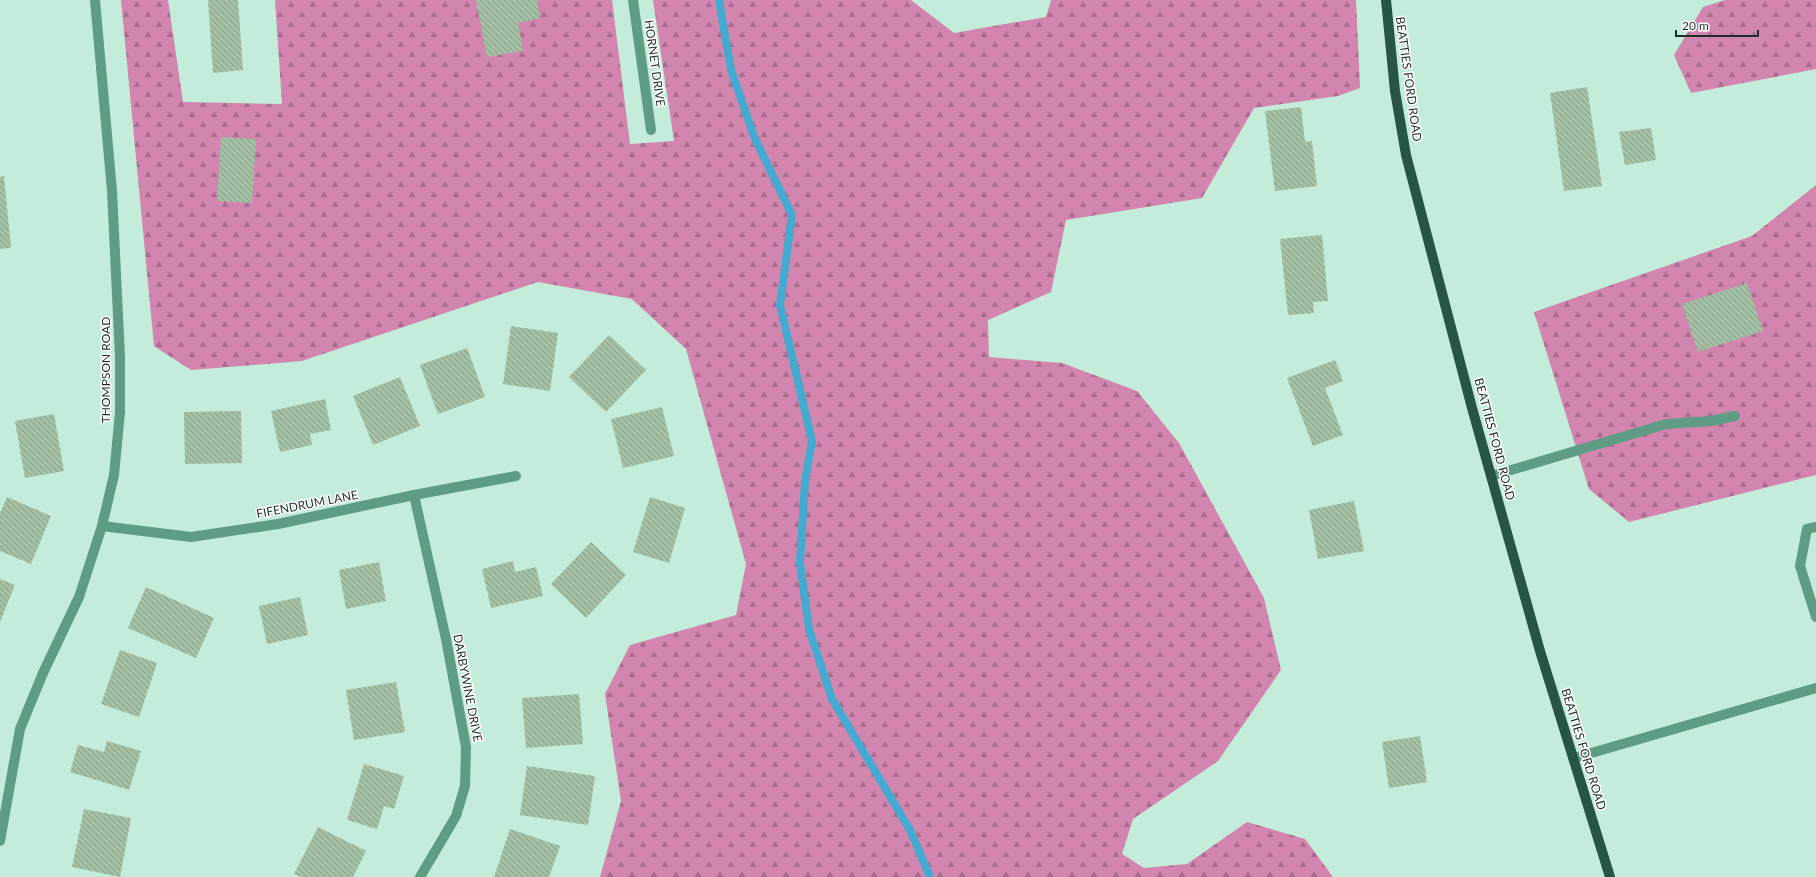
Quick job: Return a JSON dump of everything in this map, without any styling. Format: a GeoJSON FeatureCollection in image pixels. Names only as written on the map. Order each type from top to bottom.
{"type":"FeatureCollection","features":[{"type":"Feature","properties":{"kind":"main road","name":"BEATTIES FORD ROAD"},"geometry":{"type":"LineString","coordinates":[[1386,0],[1395,91],[1406,155],[1491,476],[1540,651],[1610,877]]}},
{"type":"Feature","properties":{"kind":"street","name":"THOMPSON ROAD"},"geometry":{"type":"LineString","coordinates":[[0,842],[20,729],[43,673],[79,597],[102,526],[114,475],[120,412],[120,357],[112,191],[95,0]]}},
{"type":"Feature","properties":{"kind":"street","name":"HORNET DRIVE"},"geometry":{"type":"LineString","coordinates":[[633,0],[651,130]]}},
{"type":"Feature","properties":{"kind":"street"},"geometry":{"type":"LineString","coordinates":[[1491,476],[1666,424],[1711,421],[1736,416]]}},
{"type":"Feature","properties":{"kind":"street","name":"FIFENDRUM LANE"},"geometry":{"type":"LineString","coordinates":[[102,526],[191,537],[278,524],[516,476]]}},
{"type":"Feature","properties":{"kind":"street","name":"DARBYWINE DRIVE"},"geometry":{"type":"LineString","coordinates":[[414,496],[446,639],[466,747],[465,786],[456,816],[420,877]]}},
{"type":"Feature","properties":{"kind":"street"},"geometry":{"type":"LineString","coordinates":[[1816,527],[1807,529],[1800,566],[1816,617]]}},
{"type":"Feature","properties":{"kind":"street"},"geometry":{"type":"LineString","coordinates":[[1574,758],[1816,688]]}},
{"type":"Feature","properties":{"kind":"green space"},"geometry":{"type":"Polygon","coordinates":[[[121,0],[168,0],[183,102],[282,104],[275,0],[612,0],[630,144],[674,141],[653,0],[911,0],[954,33],[1046,17],[1051,0],[1356,0],[1360,88],[1338,96],[1254,108],[1202,198],[1066,220],[1051,292],[988,320],[989,357],[1062,363],[1137,391],[1179,443],[1264,598],[1281,670],[1218,761],[1133,819],[1122,854],[1144,868],[1187,864],[1247,822],[1305,839],[1333,877],[600,877],[621,801],[605,694],[630,645],[736,615],[746,564],[686,349],[632,299],[538,282],[302,361],[191,370],[154,346],[121,0]]]}},
{"type":"Feature","properties":{"kind":"green space"},"geometry":{"type":"Polygon","coordinates":[[[1725,0],[1816,0],[1816,69],[1691,93],[1674,55],[1703,7],[1725,0]]]}},
{"type":"Feature","properties":{"kind":"green space"},"geometry":{"type":"Polygon","coordinates":[[[1816,185],[1816,475],[1629,522],[1589,489],[1534,312],[1752,236],[1816,185]]]}},
{"type":"Feature","properties":{"kind":"building"},"geometry":{"type":"Polygon","coordinates":[[[208,0],[238,0],[243,70],[213,73],[208,0]]]}},
{"type":"Feature","properties":{"kind":"building"},"geometry":{"type":"Polygon","coordinates":[[[476,0],[537,0],[540,18],[518,23],[523,51],[487,57],[476,0]]]}},
{"type":"Feature","properties":{"kind":"building"},"geometry":{"type":"Polygon","coordinates":[[[1587,87],[1602,186],[1564,191],[1550,93],[1587,87]]]}},
{"type":"Feature","properties":{"kind":"building"},"geometry":{"type":"Polygon","coordinates":[[[1301,107],[1305,142],[1312,141],[1317,186],[1275,191],[1265,111],[1301,107]]]}},
{"type":"Feature","properties":{"kind":"building"},"geometry":{"type":"Polygon","coordinates":[[[1651,128],[1656,160],[1625,165],[1619,132],[1651,128]]]}},
{"type":"Feature","properties":{"kind":"building"},"geometry":{"type":"Polygon","coordinates":[[[221,137],[256,139],[252,203],[217,201],[221,137]]]}},
{"type":"Feature","properties":{"kind":"building"},"geometry":{"type":"Polygon","coordinates":[[[4,176],[11,248],[0,249],[0,177],[4,176]]]}},
{"type":"Feature","properties":{"kind":"building"},"geometry":{"type":"Polygon","coordinates":[[[1322,235],[1328,301],[1313,302],[1314,313],[1288,315],[1280,239],[1322,235]]]}},
{"type":"Feature","properties":{"kind":"building"},"geometry":{"type":"Polygon","coordinates":[[[1747,283],[1763,331],[1698,352],[1682,304],[1747,283]]]}},
{"type":"Feature","properties":{"kind":"building"},"geometry":{"type":"Polygon","coordinates":[[[511,326],[558,333],[550,391],[503,384],[511,326]]]}},
{"type":"Feature","properties":{"kind":"building"},"geometry":{"type":"Polygon","coordinates":[[[609,335],[646,370],[606,412],[569,377],[609,335]]]}},
{"type":"Feature","properties":{"kind":"building"},"geometry":{"type":"Polygon","coordinates":[[[467,348],[485,397],[438,414],[420,365],[467,348]]]}},
{"type":"Feature","properties":{"kind":"building"},"geometry":{"type":"Polygon","coordinates":[[[1335,360],[1343,381],[1325,388],[1343,435],[1313,446],[1287,378],[1335,360]]]}},
{"type":"Feature","properties":{"kind":"building"},"geometry":{"type":"Polygon","coordinates":[[[400,377],[420,426],[373,445],[353,396],[400,377]]]}},
{"type":"Feature","properties":{"kind":"building"},"geometry":{"type":"Polygon","coordinates":[[[325,399],[331,430],[310,434],[312,445],[280,452],[271,411],[325,399]]]}},
{"type":"Feature","properties":{"kind":"building"},"geometry":{"type":"Polygon","coordinates":[[[662,407],[674,456],[623,468],[611,419],[662,407]]]}},
{"type":"Feature","properties":{"kind":"building"},"geometry":{"type":"Polygon","coordinates":[[[241,411],[242,463],[185,464],[184,412],[241,411]]]}},
{"type":"Feature","properties":{"kind":"building"},"geometry":{"type":"Polygon","coordinates":[[[54,414],[64,471],[25,478],[15,421],[54,414]]]}},
{"type":"Feature","properties":{"kind":"building"},"geometry":{"type":"Polygon","coordinates":[[[7,497],[51,516],[31,564],[0,551],[0,513],[7,497]]]}},
{"type":"Feature","properties":{"kind":"building"},"geometry":{"type":"Polygon","coordinates":[[[650,497],[685,508],[669,563],[633,552],[650,497]]]}},
{"type":"Feature","properties":{"kind":"building"},"geometry":{"type":"Polygon","coordinates":[[[1354,501],[1364,551],[1318,559],[1309,510],[1354,501]]]}},
{"type":"Feature","properties":{"kind":"building"},"geometry":{"type":"Polygon","coordinates":[[[591,542],[626,575],[586,618],[551,584],[591,542]]]}},
{"type":"Feature","properties":{"kind":"building"},"geometry":{"type":"Polygon","coordinates":[[[513,561],[515,572],[536,567],[543,596],[491,608],[482,569],[513,561]]]}},
{"type":"Feature","properties":{"kind":"building"},"geometry":{"type":"Polygon","coordinates":[[[379,562],[386,601],[346,609],[339,570],[379,562]]]}},
{"type":"Feature","properties":{"kind":"building"},"geometry":{"type":"Polygon","coordinates":[[[0,579],[15,585],[0,622],[0,579]]]}},
{"type":"Feature","properties":{"kind":"building"},"geometry":{"type":"Polygon","coordinates":[[[146,587],[214,618],[196,658],[128,628],[146,587]]]}},
{"type":"Feature","properties":{"kind":"building"},"geometry":{"type":"Polygon","coordinates":[[[300,597],[308,635],[267,644],[259,606],[300,597]]]}},
{"type":"Feature","properties":{"kind":"building"},"geometry":{"type":"Polygon","coordinates":[[[120,650],[157,663],[139,717],[101,704],[120,650]]]}},
{"type":"Feature","properties":{"kind":"building"},"geometry":{"type":"Polygon","coordinates":[[[396,682],[405,732],[354,740],[346,690],[396,682]]]}},
{"type":"Feature","properties":{"kind":"building"},"geometry":{"type":"Polygon","coordinates":[[[579,694],[583,744],[526,748],[522,698],[579,694]]]}},
{"type":"Feature","properties":{"kind":"building"},"geometry":{"type":"Polygon","coordinates":[[[1420,736],[1427,782],[1389,788],[1382,742],[1420,736]]]}},
{"type":"Feature","properties":{"kind":"building"},"geometry":{"type":"Polygon","coordinates":[[[107,741],[141,751],[129,790],[70,772],[78,745],[104,752],[107,741]]]}},
{"type":"Feature","properties":{"kind":"building"},"geometry":{"type":"Polygon","coordinates":[[[364,764],[404,776],[394,809],[384,806],[377,829],[347,820],[364,764]]]}},
{"type":"Feature","properties":{"kind":"building"},"geometry":{"type":"Polygon","coordinates":[[[527,766],[595,776],[588,825],[520,815],[527,766]]]}},
{"type":"Feature","properties":{"kind":"building"},"geometry":{"type":"Polygon","coordinates":[[[84,809],[131,818],[120,877],[72,867],[84,809]]]}},
{"type":"Feature","properties":{"kind":"building"},"geometry":{"type":"Polygon","coordinates":[[[318,827],[366,851],[353,877],[301,877],[294,874],[318,827]]]}},
{"type":"Feature","properties":{"kind":"building"},"geometry":{"type":"Polygon","coordinates":[[[510,829],[560,846],[549,877],[494,877],[510,829]]]}},
{"type":"Feature","properties":{"kind":"waterway"},"geometry":{"type":"LineString","coordinates":[[719,0],[731,70],[755,139],[792,215],[780,305],[812,441],[805,481],[800,563],[809,629],[832,699],[910,830],[930,877]]}}]}
